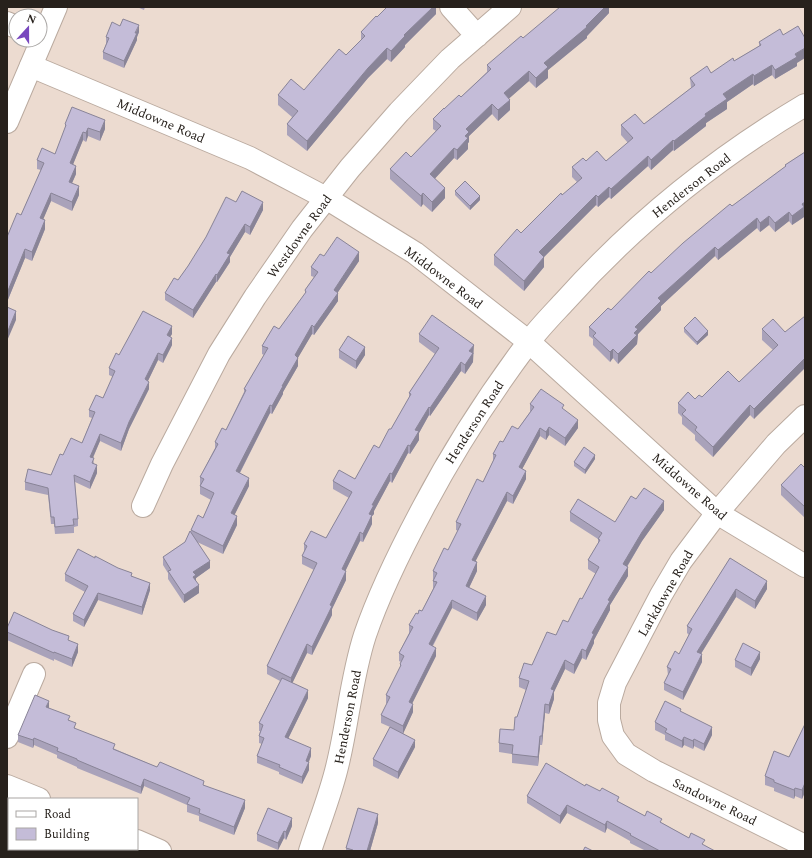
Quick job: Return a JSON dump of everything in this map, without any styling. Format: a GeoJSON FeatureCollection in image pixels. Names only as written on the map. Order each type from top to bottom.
{"type":"FeatureCollection","features":[{"type":"Feature","properties":{"kind":"street"},"geometry":{"type":"LineString","coordinates":[[48,24],[56,7]]}},
{"type":"Feature","properties":{"kind":"street"},"geometry":{"type":"LineString","coordinates":[[452,7],[477,36]]}},
{"type":"Feature","properties":{"kind":"street","name":"Westdowne Road"},"geometry":{"type":"LineString","coordinates":[[143,506],[162,464],[219,354],[259,291],[302,230],[326,198],[398,112],[450,59],[510,7]]}},
{"type":"Feature","properties":{"kind":"street"},"geometry":{"type":"LineString","coordinates":[[7,122],[37,48]]}},
{"type":"Feature","properties":{"kind":"street","name":"Middowne Road"},"geometry":{"type":"LineString","coordinates":[[31,66],[243,155],[326,198],[415,253],[529,342],[717,513],[805,566]]}},
{"type":"Feature","properties":{"kind":"street","name":"Henderson Road"},"geometry":{"type":"LineString","coordinates":[[310,851],[331,791],[338,765],[353,682],[365,636],[384,587],[399,553],[440,476],[481,411],[529,342],[581,283],[617,246],[658,209],[695,180],[754,136],[805,104]]}},
{"type":"Feature","properties":{"kind":"street","name":"Larkdowne Road"},"geometry":{"type":"LineString","coordinates":[[626,754],[613,736],[609,720],[609,703],[616,683],[661,595],[681,561],[717,513],[776,444],[805,416]]}},
{"type":"Feature","properties":{"kind":"street"},"geometry":{"type":"LineString","coordinates":[[7,737],[34,674]]}},
{"type":"Feature","properties":{"kind":"street","name":"Sandowne Road"},"geometry":{"type":"LineString","coordinates":[[626,754],[654,771],[805,846]]}},
{"type":"Feature","properties":{"kind":"street"},"geometry":{"type":"LineString","coordinates":[[7,786],[37,798]]}},
{"type":"Feature","properties":{"kind":"street"},"geometry":{"type":"LineString","coordinates":[[138,841],[160,851]]}},
{"type":"Feature","properties":{"kind":"building"},"geometry":{"type":"Polygon","coordinates":[[[387,7],[433,7],[404,35],[405,36],[391,51],[387,48],[368,68],[307,141],[287,124],[298,111],[278,95],[291,79],[304,90],[339,49],[346,55],[365,36],[361,32],[387,7]]]}},
{"type":"Feature","properties":{"kind":"building"},"geometry":{"type":"Polygon","coordinates":[[[560,7],[605,7],[586,26],[587,27],[544,63],[548,67],[536,78],[529,71],[504,93],[510,100],[498,110],[492,104],[466,129],[469,132],[465,136],[468,138],[457,150],[454,148],[430,174],[445,188],[432,202],[423,193],[421,196],[390,169],[406,152],[411,157],[441,126],[433,119],[459,95],[461,97],[491,69],[487,65],[521,36],[523,38],[560,7]]]}},
{"type":"Feature","properties":{"kind":"building"},"geometry":{"type":"Polygon","coordinates":[[[123,19],[139,25],[135,33],[137,33],[124,61],[103,52],[109,38],[106,37],[112,22],[120,26],[123,19]]]}},
{"type":"Feature","properties":{"kind":"building"},"geometry":{"type":"Polygon","coordinates":[[[798,26],[805,38],[805,48],[795,54],[797,57],[775,70],[772,65],[754,76],[753,74],[723,94],[727,99],[705,114],[706,116],[674,141],[673,140],[651,160],[648,156],[611,189],[609,187],[598,197],[596,195],[539,252],[544,257],[524,281],[494,255],[517,229],[521,233],[561,193],[562,195],[582,178],[572,167],[583,158],[586,161],[597,151],[606,161],[633,138],[621,125],[635,114],[644,124],[695,85],[690,78],[707,66],[711,73],[733,58],[734,61],[761,45],[759,42],[780,29],[783,35],[798,26]]]}},
{"type":"Feature","properties":{"kind":"building"},"geometry":{"type":"Polygon","coordinates":[[[72,107],[105,120],[100,132],[88,128],[86,133],[83,132],[70,163],[76,166],[69,182],[79,186],[72,202],[51,193],[40,218],[45,220],[32,252],[25,249],[7,293],[7,237],[17,213],[21,215],[44,163],[37,160],[42,148],[55,154],[72,107]]]}},
{"type":"Feature","properties":{"kind":"building"},"geometry":{"type":"Polygon","coordinates":[[[805,152],[805,202],[802,204],[804,207],[792,216],[789,212],[775,223],[769,216],[760,223],[757,218],[718,250],[715,247],[658,298],[661,301],[635,327],[638,329],[634,333],[637,335],[618,354],[613,349],[610,352],[593,336],[596,333],[589,327],[608,308],[611,310],[649,271],[651,273],[683,243],[730,204],[732,206],[786,166],[785,165],[805,152]]]}},
{"type":"Feature","properties":{"kind":"building"},"geometry":{"type":"Polygon","coordinates":[[[465,181],[480,196],[470,206],[455,191],[465,181]]]}},
{"type":"Feature","properties":{"kind":"building"},"geometry":{"type":"Polygon","coordinates":[[[242,191],[263,202],[250,227],[245,224],[227,253],[230,254],[193,310],[165,293],[174,278],[178,280],[188,266],[206,237],[226,197],[236,202],[242,191]]]}},
{"type":"Feature","properties":{"kind":"building"},"geometry":{"type":"Polygon","coordinates":[[[337,237],[359,252],[334,290],[338,293],[314,327],[312,325],[295,355],[298,358],[272,406],[270,405],[236,471],[249,478],[231,513],[237,516],[223,546],[191,530],[198,515],[203,518],[214,493],[200,486],[204,479],[200,477],[218,444],[215,442],[222,428],[226,430],[246,390],[244,389],[268,348],[262,346],[274,326],[279,329],[306,292],[305,290],[318,272],[311,267],[320,254],[324,256],[337,237]]]}},
{"type":"Feature","properties":{"kind":"building"},"geometry":{"type":"Polygon","coordinates":[[[7,307],[16,311],[7,333],[7,307]]]}},
{"type":"Feature","properties":{"kind":"building"},"geometry":{"type":"Polygon","coordinates":[[[143,311],[172,326],[167,335],[172,338],[163,355],[158,353],[145,379],[149,382],[129,422],[121,443],[100,434],[90,457],[94,458],[92,463],[97,465],[90,482],[74,475],[78,519],[73,519],[74,525],[55,527],[54,517],[51,517],[48,488],[25,482],[28,469],[51,475],[60,454],[63,455],[71,438],[82,443],[95,412],[89,410],[96,395],[103,398],[115,371],[109,368],[116,353],[119,355],[143,311]]]}},
{"type":"Feature","properties":{"kind":"building"},"geometry":{"type":"Polygon","coordinates":[[[432,315],[474,345],[469,351],[473,353],[465,365],[461,362],[430,408],[429,407],[415,430],[419,431],[410,446],[408,445],[392,474],[390,473],[372,505],[374,505],[369,514],[372,515],[363,534],[360,532],[342,569],[346,571],[330,605],[332,606],[312,647],[307,644],[291,678],[267,666],[317,563],[302,556],[307,546],[304,544],[311,531],[326,538],[352,492],[333,481],[339,470],[355,479],[374,445],[379,448],[411,394],[409,393],[439,348],[419,334],[432,315]]]}},
{"type":"Feature","properties":{"kind":"building"},"geometry":{"type":"Polygon","coordinates":[[[805,316],[805,358],[754,409],[750,405],[713,447],[695,430],[697,427],[682,414],[686,410],[678,403],[688,392],[695,399],[699,395],[702,397],[728,371],[739,382],[778,345],[762,329],[773,319],[785,332],[805,316]]]}},
{"type":"Feature","properties":{"kind":"building"},"geometry":{"type":"Polygon","coordinates":[[[695,317],[708,331],[697,342],[684,328],[695,317]]]}},
{"type":"Feature","properties":{"kind":"building"},"geometry":{"type":"Polygon","coordinates":[[[348,336],[365,347],[356,361],[339,350],[348,336]]]}},
{"type":"Feature","properties":{"kind":"building"},"geometry":{"type":"Polygon","coordinates":[[[541,389],[564,405],[562,408],[578,420],[565,438],[549,427],[546,432],[540,428],[519,467],[526,471],[513,496],[507,492],[472,560],[477,562],[466,586],[486,596],[477,613],[452,600],[429,644],[436,648],[409,702],[413,704],[403,726],[381,715],[390,697],[386,695],[404,656],[399,653],[413,627],[409,625],[416,613],[418,614],[419,610],[422,611],[437,582],[433,581],[437,573],[433,571],[444,548],[448,550],[461,524],[456,522],[477,479],[483,482],[496,455],[493,454],[500,441],[503,442],[512,426],[518,429],[534,407],[530,404],[541,389]]]}},
{"type":"Feature","properties":{"kind":"building"},"geometry":{"type":"Polygon","coordinates":[[[584,447],[595,455],[585,470],[574,462],[584,447]]]}},
{"type":"Feature","properties":{"kind":"building"},"geometry":{"type":"Polygon","coordinates":[[[801,464],[804,467],[805,466],[805,507],[781,485],[801,464]]]}},
{"type":"Feature","properties":{"kind":"building"},"geometry":{"type":"Polygon","coordinates":[[[644,488],[664,501],[642,532],[623,564],[628,567],[608,600],[610,601],[592,633],[594,634],[586,651],[582,649],[574,665],[565,660],[551,689],[554,690],[549,705],[545,704],[542,736],[540,736],[538,757],[512,754],[513,745],[499,743],[500,729],[514,730],[515,717],[517,717],[529,681],[519,678],[524,663],[532,665],[547,632],[556,635],[563,620],[568,622],[580,598],[582,599],[599,567],[588,560],[600,540],[598,539],[602,533],[570,512],[578,499],[615,522],[631,496],[636,499],[644,488]]]}},
{"type":"Feature","properties":{"kind":"building"},"geometry":{"type":"Polygon","coordinates":[[[190,531],[210,561],[193,572],[196,575],[193,577],[199,585],[184,595],[168,571],[171,570],[163,557],[185,542],[190,531]]]}},
{"type":"Feature","properties":{"kind":"building"},"geometry":{"type":"Polygon","coordinates":[[[78,549],[95,558],[95,556],[118,568],[132,573],[131,576],[150,583],[142,607],[98,593],[84,620],[73,614],[88,586],[65,574],[78,549]]]}},
{"type":"Feature","properties":{"kind":"building"},"geometry":{"type":"Polygon","coordinates":[[[730,558],[767,581],[755,601],[736,589],[697,652],[702,654],[683,692],[664,683],[671,669],[667,667],[675,651],[679,654],[692,629],[687,626],[730,558]]]}},
{"type":"Feature","properties":{"kind":"building"},"geometry":{"type":"Polygon","coordinates":[[[14,612],[52,630],[69,636],[68,640],[78,644],[72,659],[54,653],[7,632],[7,628],[14,612]]]}},
{"type":"Feature","properties":{"kind":"building"},"geometry":{"type":"Polygon","coordinates":[[[743,643],[760,652],[751,668],[735,660],[743,643]]]}},
{"type":"Feature","properties":{"kind":"building"},"geometry":{"type":"Polygon","coordinates":[[[282,678],[308,690],[285,737],[311,748],[306,761],[309,762],[302,777],[279,767],[280,765],[257,756],[264,738],[259,736],[263,725],[259,723],[282,678]]]}},
{"type":"Feature","properties":{"kind":"building"},"geometry":{"type":"Polygon","coordinates":[[[35,695],[49,701],[46,707],[70,716],[68,720],[76,723],[74,728],[115,744],[113,749],[157,767],[160,762],[204,781],[203,785],[245,800],[234,827],[199,813],[200,809],[187,804],[190,798],[144,779],[141,787],[57,751],[58,748],[34,738],[33,740],[18,735],[35,695]]]}},
{"type":"Feature","properties":{"kind":"building"},"geometry":{"type":"Polygon","coordinates":[[[665,701],[681,709],[680,711],[712,727],[704,744],[694,739],[693,741],[684,737],[682,741],[665,732],[667,729],[655,722],[665,701]]]}},
{"type":"Feature","properties":{"kind":"building"},"geometry":{"type":"Polygon","coordinates":[[[805,724],[805,783],[802,790],[795,788],[794,790],[774,782],[774,780],[765,776],[774,751],[789,757],[805,724]]]}},
{"type":"Feature","properties":{"kind":"building"},"geometry":{"type":"Polygon","coordinates":[[[390,727],[415,740],[398,772],[373,759],[390,727]]]}},
{"type":"Feature","properties":{"kind":"building"},"geometry":{"type":"Polygon","coordinates":[[[546,763],[585,786],[586,784],[600,791],[602,788],[619,797],[617,801],[645,816],[647,811],[662,819],[660,822],[689,838],[691,833],[705,840],[702,844],[715,851],[660,851],[607,821],[605,825],[567,805],[560,816],[527,796],[546,763]]]}},
{"type":"Feature","properties":{"kind":"building"},"geometry":{"type":"Polygon","coordinates":[[[268,808],[292,818],[286,832],[284,831],[278,843],[257,834],[268,808]]]}},
{"type":"Feature","properties":{"kind":"building"},"geometry":{"type":"Polygon","coordinates":[[[358,808],[378,814],[367,851],[353,851],[346,848],[358,808]]]}},
{"type":"Feature","properties":{"kind":"building"},"geometry":{"type":"Polygon","coordinates":[[[7,830],[8,850],[57,851],[7,851],[7,830]]]}},
{"type":"Feature","properties":{"kind":"building"},"geometry":{"type":"Polygon","coordinates":[[[585,847],[593,851],[583,851],[585,847]]]}}]}
